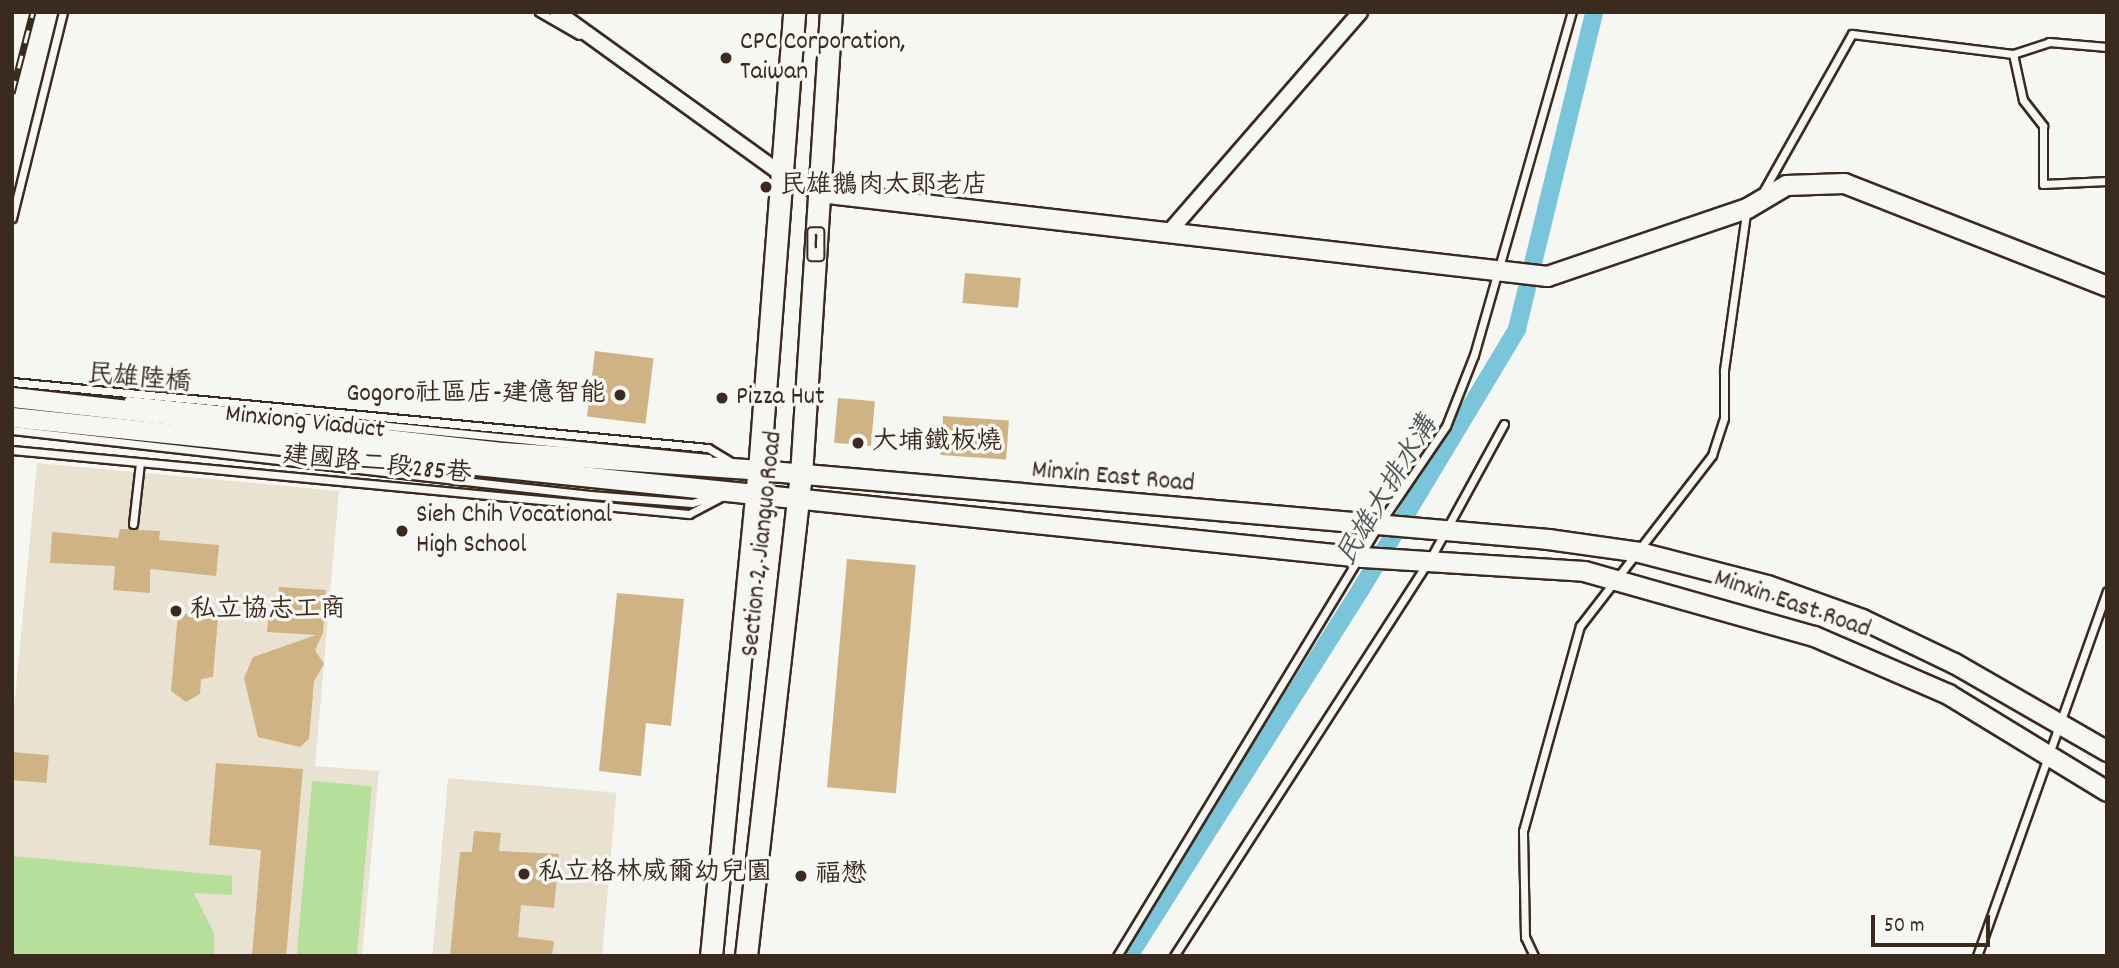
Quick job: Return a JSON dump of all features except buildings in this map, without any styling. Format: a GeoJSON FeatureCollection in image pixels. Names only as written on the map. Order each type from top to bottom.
{"type":"FeatureCollection","features":[{"type":"Feature","properties":{"kind":"main road","name":"Section 2, Jianguo Road"},"geometry":{"type":"LineString","coordinates":[[711,956],[743,492],[750,469],[784,176],[794,12]]}},
{"type":"Feature","properties":{"kind":"main road","name":"Section 2, Jianguo Road"},"geometry":{"type":"LineString","coordinates":[[746,956],[800,475],[831,12]]}},
{"type":"Feature","properties":{"kind":"main road"},"geometry":{"type":"LineString","coordinates":[[819,192],[1547,276],[1752,205],[1786,185],[1844,183],[2107,286]]}},
{"type":"Feature","properties":{"kind":"main road","name":"Minxiong Viaduct"},"geometry":{"type":"LineString","coordinates":[[12,397],[750,469]]}},
{"type":"Feature","properties":{"kind":"main road","name":"Minxiong Viaduct"},"geometry":{"type":"LineString","coordinates":[[12,417],[591,487],[743,492]]}},
{"type":"Feature","properties":{"kind":"main road","name":"Minxin East Road"},"geometry":{"type":"LineString","coordinates":[[750,469],[1446,531],[1639,552],[1767,585],[1862,620],[1954,663],[2107,751]]}},
{"type":"Feature","properties":{"kind":"main road","name":"Minxin East Road"},"geometry":{"type":"LineString","coordinates":[[743,492],[796,501],[1363,557],[1616,577],[1814,636],[1948,694],[2048,752],[2107,791]]}},
{"type":"Feature","properties":{"kind":"street"},"geometry":{"type":"LineString","coordinates":[[557,12],[784,176],[819,192]]}},
{"type":"Feature","properties":{"kind":"street"},"geometry":{"type":"LineString","coordinates":[[1170,232],[1360,12]]}},
{"type":"Feature","properties":{"kind":"lane"},"geometry":{"type":"LineString","coordinates":[[12,218],[63,12]]}},
{"type":"Feature","properties":{"kind":"lane"},"geometry":{"type":"LineString","coordinates":[[539,12],[628,64]]}},
{"type":"Feature","properties":{"kind":"lane"},"geometry":{"type":"LineString","coordinates":[[567,12],[628,64]]}},
{"type":"Feature","properties":{"kind":"lane"},"geometry":{"type":"LineString","coordinates":[[1117,956],[1363,557],[1378,526],[1446,426],[1474,355],[1572,12]]}},
{"type":"Feature","properties":{"kind":"lane"},"geometry":{"type":"LineString","coordinates":[[1534,956],[1525,937],[1523,831],[1580,626],[1712,455],[1724,418],[1725,357],[1752,205],[1852,34],[2013,54],[2049,42],[2107,47]]}},
{"type":"Feature","properties":{"kind":"lane"},"geometry":{"type":"LineString","coordinates":[[2013,54],[2023,100],[2043,126],[2043,184],[2107,181]]}},
{"type":"Feature","properties":{"kind":"lane"},"geometry":{"type":"LineString","coordinates":[[12,382],[708,447],[750,469]]}},
{"type":"Feature","properties":{"kind":"lane","name":"民雄陸橋"},"geometry":{"type":"LineString","coordinates":[[12,389],[594,452]]}},
{"type":"Feature","properties":{"kind":"lane"},"geometry":{"type":"LineString","coordinates":[[1174,956],[1429,561],[1504,424]]}},
{"type":"Feature","properties":{"kind":"lane"},"geometry":{"type":"LineString","coordinates":[[12,430],[591,487]]}},
{"type":"Feature","properties":{"kind":"lane","name":"建國路二段285巷"},"geometry":{"type":"LineString","coordinates":[[12,450],[689,514],[743,492]]}},
{"type":"Feature","properties":{"kind":"lane"},"geometry":{"type":"LineString","coordinates":[[133,524],[140,463]]}},
{"type":"Feature","properties":{"kind":"lane"},"geometry":{"type":"LineString","coordinates":[[1978,956],[2057,723],[2107,591]]}},
{"type":"Feature","properties":{"kind":"shaded area","name":"私立協志工商"},"geometry":{"type":"Polygon","coordinates":[[[37,463],[339,491],[315,766],[379,771],[362,956],[12,956],[12,730],[37,463]]]}},
{"type":"Feature","properties":{"kind":"shaded area","name":"私立格林威爾幼兒園"},"geometry":{"type":"Polygon","coordinates":[[[448,778],[616,793],[602,956],[432,956],[448,778]]]}},
{"type":"Feature","properties":{"kind":"green space"},"geometry":{"type":"Polygon","coordinates":[[[312,781],[372,786],[357,956],[297,956],[312,781]]]}},
{"type":"Feature","properties":{"kind":"green space"},"geometry":{"type":"Polygon","coordinates":[[[12,856],[232,876],[232,895],[194,893],[214,933],[214,956],[12,956],[12,856]]]}},
{"type":"Feature","properties":{"kind":"waterway","name":"民雄大排水溝"},"geometry":{"type":"LineString","coordinates":[[1129,956],[1361,589],[1517,329],[1594,12]]}},
{"type":"Feature","properties":{"kind":"railway"},"geometry":{"type":"LineString","coordinates":[[12,93],[33,12]]}},
{"type":"Feature","properties":{"kind":"place","name":"CPC Corporation, Taiwan"},"geometry":{"type":"Point","coordinates":[726,58]}},
{"type":"Feature","properties":{"kind":"place","name":"民雄鵝肉太郎老店"},"geometry":{"type":"Point","coordinates":[766,187]}},
{"type":"Feature","properties":{"kind":"place","name":"Gogoro社區店-建億智能"},"geometry":{"type":"Point","coordinates":[620,395]}},
{"type":"Feature","properties":{"kind":"place","name":"Pizza Hut"},"geometry":{"type":"Point","coordinates":[722,398]}},
{"type":"Feature","properties":{"kind":"place","name":"大埔鐵板燒"},"geometry":{"type":"Point","coordinates":[858,443]}},
{"type":"Feature","properties":{"kind":"place","name":"Sieh Chih Vocational High School"},"geometry":{"type":"Point","coordinates":[402,531]}},
{"type":"Feature","properties":{"kind":"place","name":"私立協志工商"},"geometry":{"type":"Point","coordinates":[176,611]}},
{"type":"Feature","properties":{"kind":"place","name":"私立格林威爾幼兒園"},"geometry":{"type":"Point","coordinates":[524,874]}},
{"type":"Feature","properties":{"kind":"place","name":"福懋"},"geometry":{"type":"Point","coordinates":[801,876]}}]}
